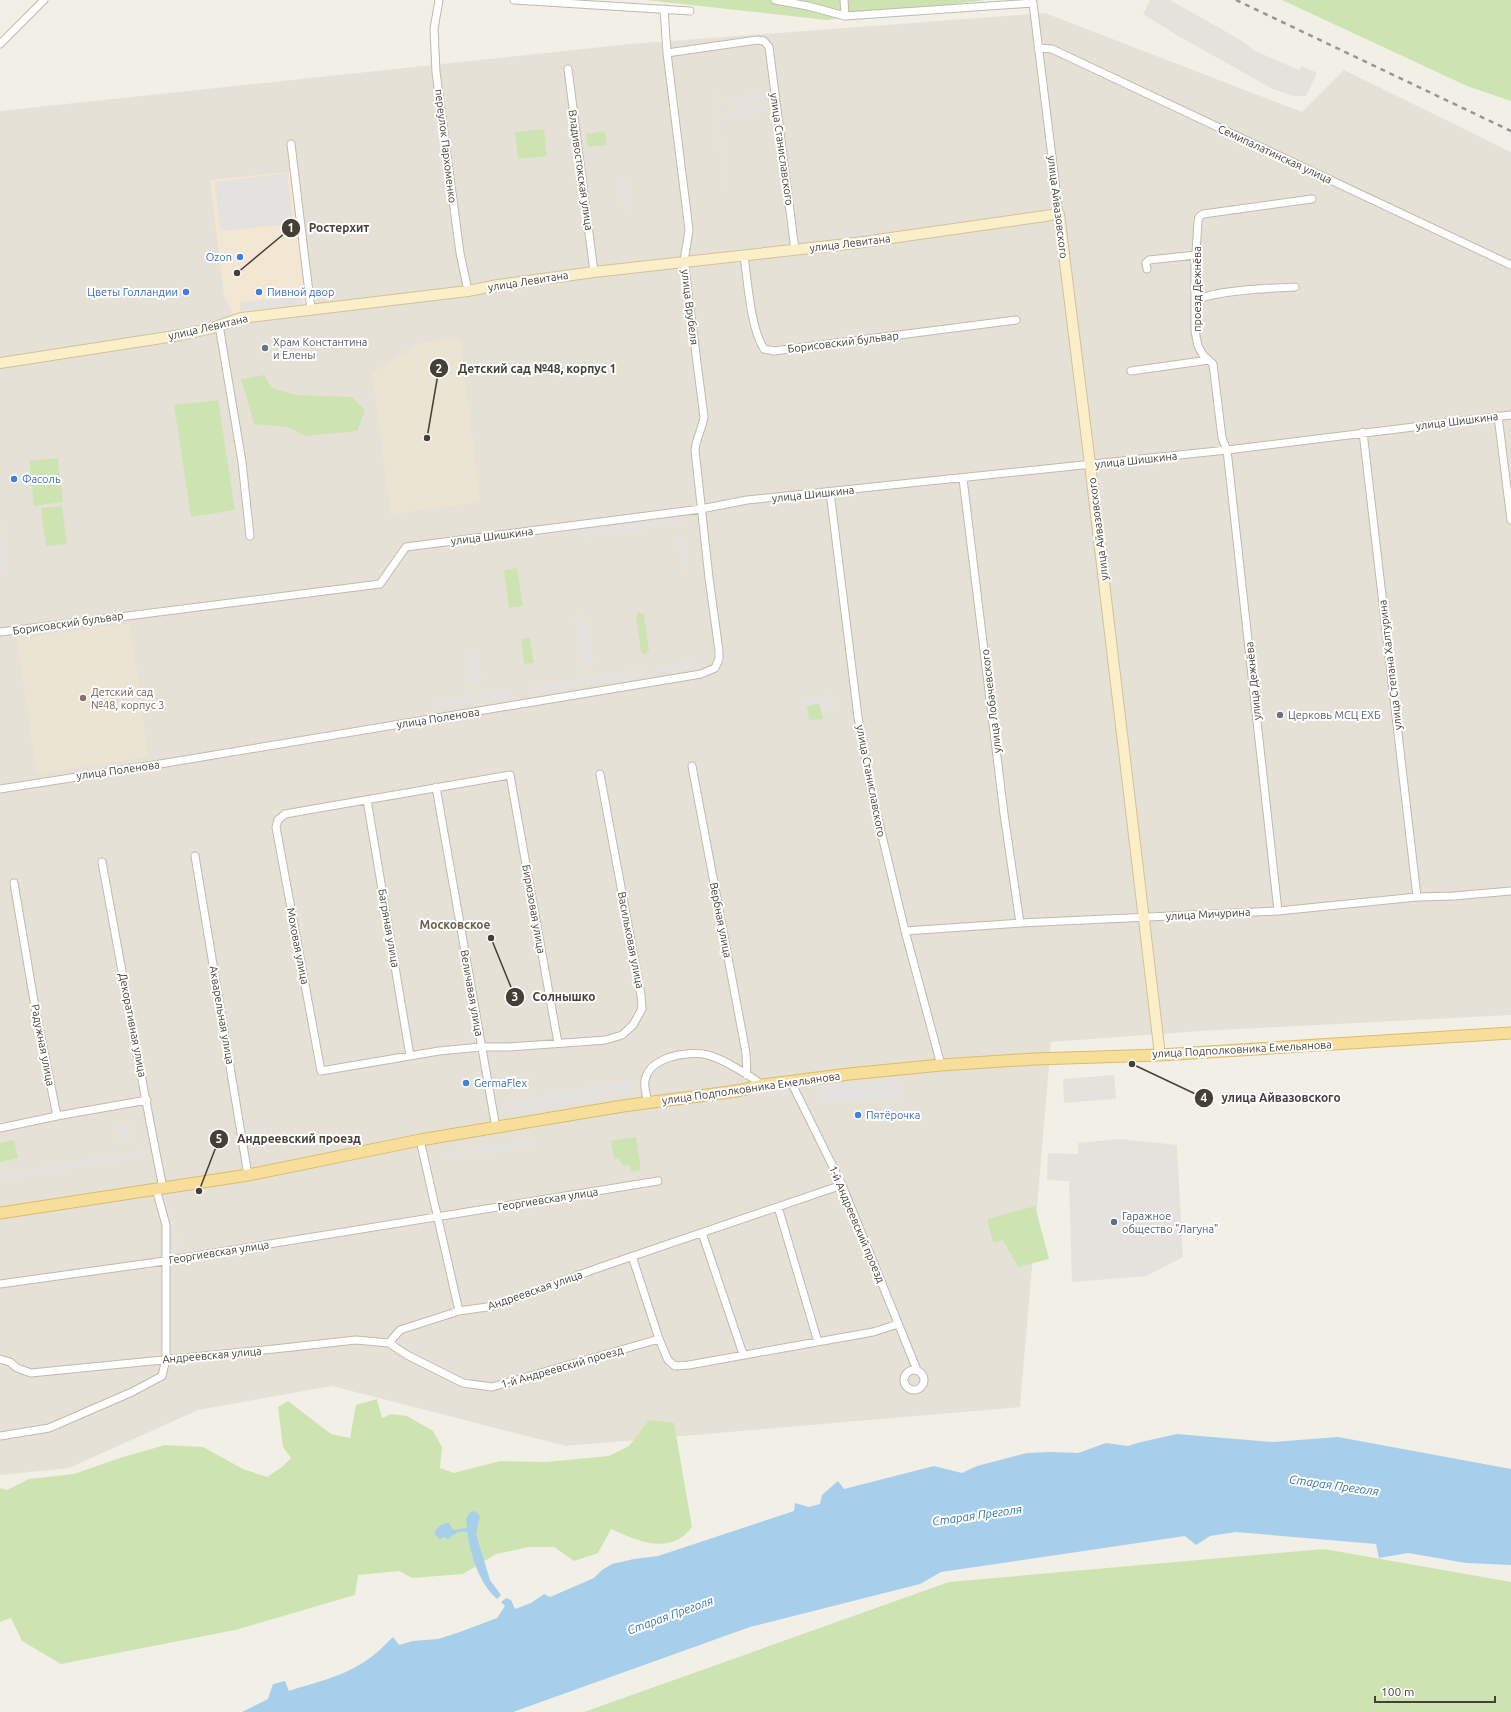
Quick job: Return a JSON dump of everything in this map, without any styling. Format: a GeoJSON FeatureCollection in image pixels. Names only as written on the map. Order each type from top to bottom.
{"type":"FeatureCollection","features":[{"type":"Feature","properties":{"kind":"main road","name":"улица Подполковника Емельянова"},"geometry":{"type":"LineString","coordinates":[[0,1213],[248,1175],[420,1140],[649,1102],[737,1091],[762,1085],[941,1065],[1035,1059],[1160,1055],[1511,1033]]}},
{"type":"Feature","properties":{"kind":"street"},"geometry":{"type":"LineString","coordinates":[[0,44],[44,0]]}},
{"type":"Feature","properties":{"kind":"street","name":"переулок Пархоменко"},"geometry":{"type":"LineString","coordinates":[[439,0],[434,29],[436,72],[460,253],[468,291]]}},
{"type":"Feature","properties":{"kind":"street"},"geometry":{"type":"LineString","coordinates":[[514,0],[690,11]]}},
{"type":"Feature","properties":{"kind":"street"},"geometry":{"type":"LineString","coordinates":[[775,0],[808,6],[845,16],[844,0]]}},
{"type":"Feature","properties":{"kind":"street","name":"улица Айвазовского"},"geometry":{"type":"LineString","coordinates":[[845,16],[1033,3],[1090,464],[1160,1055]]}},
{"type":"Feature","properties":{"kind":"street","name":"улица Врубеля"},"geometry":{"type":"LineString","coordinates":[[664,9],[667,53],[689,230],[684,261],[704,417],[702,428],[695,442],[701,509]]}},
{"type":"Feature","properties":{"kind":"street","name":"улица Станиславского"},"geometry":{"type":"LineString","coordinates":[[667,53],[758,40],[764,42],[769,47],[795,250]]}},
{"type":"Feature","properties":{"kind":"street","name":"Семипалатинская улица"},"geometry":{"type":"LineString","coordinates":[[1038,48],[1052,50],[1059,53],[1511,265]]}},
{"type":"Feature","properties":{"kind":"street","name":"Владивостокская улица"},"geometry":{"type":"LineString","coordinates":[[568,69],[594,272]]}},
{"type":"Feature","properties":{"kind":"street"},"geometry":{"type":"LineString","coordinates":[[291,144],[311,309]]}},
{"type":"Feature","properties":{"kind":"street","name":"проезд Дежнёва"},"geometry":{"type":"LineString","coordinates":[[1227,450],[1222,438],[1213,364],[1203,355],[1198,346],[1195,331],[1196,255],[1199,217],[1208,213],[1312,199]]}},
{"type":"Feature","properties":{"kind":"street","name":"улица Левитана"},"geometry":{"type":"LineString","coordinates":[[0,363],[181,335],[241,318],[468,291],[498,285],[594,272],[795,250],[1059,214]]}},
{"type":"Feature","properties":{"kind":"street"},"geometry":{"type":"LineString","coordinates":[[1147,269],[1146,263],[1149,260],[1196,255]]}},
{"type":"Feature","properties":{"kind":"street","name":"Борисовский бульвар"},"geometry":{"type":"LineString","coordinates":[[744,256],[754,320],[759,341],[764,349],[774,351],[1016,320]]}},
{"type":"Feature","properties":{"kind":"street"},"geometry":{"type":"LineString","coordinates":[[1195,301],[1201,297],[1219,294],[1295,287]]}},
{"type":"Feature","properties":{"kind":"street"},"geometry":{"type":"LineString","coordinates":[[219,325],[242,462],[250,536]]}},
{"type":"Feature","properties":{"kind":"street"},"geometry":{"type":"LineString","coordinates":[[1131,371],[1210,360]]}},
{"type":"Feature","properties":{"kind":"street","name":"улица Шишкина"},"geometry":{"type":"LineString","coordinates":[[136,614],[380,584],[406,547],[701,509],[747,500],[963,479],[1227,450],[1363,432],[1511,415]]}},
{"type":"Feature","properties":{"kind":"street"},"geometry":{"type":"LineString","coordinates":[[1498,416],[1511,520]]}},
{"type":"Feature","properties":{"kind":"street","name":"улица Степана Халтурина"},"geometry":{"type":"LineString","coordinates":[[1363,432],[1417,897]]}},
{"type":"Feature","properties":{"kind":"street","name":"улица Дежнёва"},"geometry":{"type":"LineString","coordinates":[[1227,450],[1278,911]]}},
{"type":"Feature","properties":{"kind":"street","name":"улица Лобачевского"},"geometry":{"type":"LineString","coordinates":[[963,479],[1004,814],[1020,923]]}},
{"type":"Feature","properties":{"kind":"street","name":"улица Станиславского"},"geometry":{"type":"LineString","coordinates":[[830,492],[858,717],[871,790],[905,931],[941,1065]]}},
{"type":"Feature","properties":{"kind":"street","name":"улица Поленова"},"geometry":{"type":"LineString","coordinates":[[0,789],[160,764],[706,673],[715,668],[719,659],[701,509]]}},
{"type":"Feature","properties":{"kind":"street","name":"Борисовский бульвар"},"geometry":{"type":"LineString","coordinates":[[0,632],[136,614]]}},
{"type":"Feature","properties":{"kind":"street","name":"Вербная улица"},"geometry":{"type":"LineString","coordinates":[[692,766],[746,1052],[747,1075]]}},
{"type":"Feature","properties":{"kind":"street","name":"Васильковая улица"},"geometry":{"type":"LineString","coordinates":[[558,1043],[606,1040],[622,1035],[633,1025],[642,1009],[642,995],[600,774]]}},
{"type":"Feature","properties":{"kind":"street","name":"Бирюзовая улица"},"geometry":{"type":"LineString","coordinates":[[510,775],[558,1043]]}},
{"type":"Feature","properties":{"kind":"street","name":"Моховая улица"},"geometry":{"type":"LineString","coordinates":[[510,775],[285,814],[278,820],[276,827],[321,1071],[410,1056],[481,1047],[510,1047],[558,1043]]}},
{"type":"Feature","properties":{"kind":"street","name":"Величавая улица"},"geometry":{"type":"LineString","coordinates":[[436,788],[496,1128]]}},
{"type":"Feature","properties":{"kind":"street","name":"Багряная улица"},"geometry":{"type":"LineString","coordinates":[[367,800],[410,1056]]}},
{"type":"Feature","properties":{"kind":"street","name":"Акварельная улица"},"geometry":{"type":"LineString","coordinates":[[195,856],[248,1175]]}},
{"type":"Feature","properties":{"kind":"street","name":"Декоративная улица"},"geometry":{"type":"LineString","coordinates":[[0,1436],[49,1428],[132,1392],[162,1376],[166,1359],[166,1225],[147,1100],[102,862]]}},
{"type":"Feature","properties":{"kind":"street","name":"Радужная улица"},"geometry":{"type":"LineString","coordinates":[[14,883],[35,1007],[57,1116]]}},
{"type":"Feature","properties":{"kind":"street","name":"улица Мичурина"},"geometry":{"type":"LineString","coordinates":[[905,931],[1020,923],[1278,911],[1417,897],[1454,896],[1511,891]]}},
{"type":"Feature","properties":{"kind":"street"},"geometry":{"type":"LineString","coordinates":[[649,1102],[645,1083],[648,1070],[656,1062],[672,1057],[693,1054],[709,1055],[747,1075],[762,1085]]}},
{"type":"Feature","properties":{"kind":"street","name":"1-й Андреевский проезд"},"geometry":{"type":"LineString","coordinates":[[791,1082],[842,1185],[917,1370]]}},
{"type":"Feature","properties":{"kind":"street"},"geometry":{"type":"LineString","coordinates":[[0,1128],[147,1100]]}},
{"type":"Feature","properties":{"kind":"street"},"geometry":{"type":"LineString","coordinates":[[420,1140],[459,1311]]}},
{"type":"Feature","properties":{"kind":"street","name":"Георгиевская улица"},"geometry":{"type":"LineString","coordinates":[[0,1284],[165,1261],[438,1218],[658,1181]]}},
{"type":"Feature","properties":{"kind":"street","name":"Андреевская улица"},"geometry":{"type":"LineString","coordinates":[[0,1359],[10,1362],[17,1368],[31,1373],[356,1340],[389,1343],[400,1330],[459,1311],[494,1306],[632,1256],[842,1185]]}},
{"type":"Feature","properties":{"kind":"street"},"geometry":{"type":"LineString","coordinates":[[778,1207],[818,1342]]}},
{"type":"Feature","properties":{"kind":"street"},"geometry":{"type":"LineString","coordinates":[[702,1233],[743,1354]]}},
{"type":"Feature","properties":{"kind":"street"},"geometry":{"type":"LineString","coordinates":[[632,1256],[659,1338],[668,1360],[675,1366],[689,1365],[743,1354],[873,1332],[898,1324]]}},
{"type":"Feature","properties":{"kind":"street","name":"1-й Андреевский проезд"},"geometry":{"type":"LineString","coordinates":[[389,1343],[407,1355],[464,1383],[492,1387],[659,1338]]}},
{"type":"Feature","properties":{"kind":"shaded area"},"geometry":{"type":"Polygon","coordinates":[[[1149,0],[1170,0],[1242,41],[1255,51],[1299,70],[1302,66],[1317,73],[1306,96],[1293,96],[1271,88],[1180,37],[1143,14],[1150,1],[1149,0]]]}},
{"type":"Feature","properties":{"kind":"shaded area"},"geometry":{"type":"Polygon","coordinates":[[[1045,13],[1302,112],[1344,70],[1511,152],[1511,1015],[1201,1031],[1051,1042],[1020,1407],[566,1446],[332,1386],[198,1410],[69,1468],[0,1475],[0,111],[630,44],[1045,13]]]}},
{"type":"Feature","properties":{"kind":"shaded area"},"geometry":{"type":"Polygon","coordinates":[[[712,89],[714,89],[727,185],[725,185],[712,89]]]}},
{"type":"Feature","properties":{"kind":"shaded area"},"geometry":{"type":"Polygon","coordinates":[[[767,92],[768,98],[726,104],[725,99],[767,92]]]}},
{"type":"Feature","properties":{"kind":"shaded area"},"geometry":{"type":"Polygon","coordinates":[[[768,106],[769,111],[728,117],[727,112],[768,106]]]}},
{"type":"Feature","properties":{"kind":"shaded area"},"geometry":{"type":"Polygon","coordinates":[[[290,172],[307,305],[233,315],[224,296],[210,180],[290,172]]]}},
{"type":"Feature","properties":{"kind":"shaded area"},"geometry":{"type":"Polygon","coordinates":[[[287,173],[293,224],[220,231],[215,182],[287,173]]]}},
{"type":"Feature","properties":{"kind":"shaded area"},"geometry":{"type":"Polygon","coordinates":[[[618,179],[625,179],[629,208],[623,209],[618,179]]]}},
{"type":"Feature","properties":{"kind":"shaded area"},"geometry":{"type":"Polygon","coordinates":[[[302,296],[303,305],[240,311],[240,302],[302,296]]]}},
{"type":"Feature","properties":{"kind":"shaded area"},"geometry":{"type":"Polygon","coordinates":[[[460,338],[480,502],[391,514],[372,373],[420,343],[460,338]]]}},
{"type":"Feature","properties":{"kind":"shaded area"},"geometry":{"type":"Polygon","coordinates":[[[681,518],[682,523],[584,537],[583,530],[681,518]]]}},
{"type":"Feature","properties":{"kind":"shaded area"},"geometry":{"type":"Polygon","coordinates":[[[0,521],[7,573],[1,574],[0,564],[0,521]]]}},
{"type":"Feature","properties":{"kind":"shaded area"},"geometry":{"type":"Polygon","coordinates":[[[678,536],[683,536],[688,569],[682,570],[678,536]]]}},
{"type":"Feature","properties":{"kind":"shaded area"},"geometry":{"type":"Polygon","coordinates":[[[575,615],[581,615],[582,624],[588,623],[593,664],[582,665],[575,615]]]}},
{"type":"Feature","properties":{"kind":"shaded area","name":"Детский сад №48, корпус 3"},"geometry":{"type":"Polygon","coordinates":[[[130,623],[148,757],[37,774],[17,639],[130,623]]]}},
{"type":"Feature","properties":{"kind":"shaded area"},"geometry":{"type":"Polygon","coordinates":[[[477,653],[481,681],[469,683],[465,655],[477,653]]]}},
{"type":"Feature","properties":{"kind":"shaded area"},"geometry":{"type":"Polygon","coordinates":[[[696,661],[697,667],[659,673],[658,667],[696,661]]]}},
{"type":"Feature","properties":{"kind":"shaded area"},"geometry":{"type":"Polygon","coordinates":[[[642,669],[643,676],[597,683],[596,676],[642,669]]]}},
{"type":"Feature","properties":{"kind":"shaded area"},"geometry":{"type":"Polygon","coordinates":[[[589,678],[590,684],[533,693],[532,686],[589,678]]]}},
{"type":"Feature","properties":{"kind":"shaded area"},"geometry":{"type":"Polygon","coordinates":[[[510,690],[511,696],[481,701],[480,694],[510,690]]]}},
{"type":"Feature","properties":{"kind":"shaded area"},"geometry":{"type":"Polygon","coordinates":[[[832,694],[835,706],[822,708],[821,703],[807,706],[805,700],[832,694]]]}},
{"type":"Feature","properties":{"kind":"shaded area"},"geometry":{"type":"Polygon","coordinates":[[[474,695],[475,702],[435,708],[434,702],[474,695]]]}},
{"type":"Feature","properties":{"kind":"shaded area"},"geometry":{"type":"Polygon","coordinates":[[[1114,1075],[1116,1099],[1064,1103],[1063,1079],[1114,1075]]]}},
{"type":"Feature","properties":{"kind":"shaded area"},"geometry":{"type":"Polygon","coordinates":[[[898,1079],[900,1097],[819,1104],[818,1086],[898,1079]]]}},
{"type":"Feature","properties":{"kind":"shaded area"},"geometry":{"type":"Polygon","coordinates":[[[634,1080],[636,1092],[509,1114],[507,1102],[634,1080]]]}},
{"type":"Feature","properties":{"kind":"shaded area"},"geometry":{"type":"Polygon","coordinates":[[[891,1102],[892,1124],[884,1124],[883,1104],[891,1102]]]}},
{"type":"Feature","properties":{"kind":"shaded area"},"geometry":{"type":"Polygon","coordinates":[[[128,1124],[131,1141],[120,1143],[117,1126],[128,1124]]]}},
{"type":"Feature","properties":{"kind":"shaded area"},"geometry":{"type":"Polygon","coordinates":[[[1119,1139],[1177,1145],[1183,1257],[1146,1276],[1072,1282],[1069,1181],[1047,1180],[1048,1153],[1078,1154],[1078,1143],[1119,1139]]]}},
{"type":"Feature","properties":{"kind":"shaded area"},"geometry":{"type":"Polygon","coordinates":[[[535,1140],[536,1145],[444,1160],[443,1154],[535,1140]]]}},
{"type":"Feature","properties":{"kind":"shaded area"},"geometry":{"type":"Polygon","coordinates":[[[145,1150],[146,1155],[0,1180],[0,1175],[145,1150]]]}},
{"type":"Feature","properties":{"kind":"shaded area"},"geometry":{"type":"Polygon","coordinates":[[[170,1214],[174,1214],[175,1232],[177,1240],[179,1240],[179,1249],[173,1251],[170,1214]]]}},
{"type":"Feature","properties":{"kind":"green space"},"geometry":{"type":"Polygon","coordinates":[[[646,0],[986,0],[827,20],[646,0]]]}},
{"type":"Feature","properties":{"kind":"green space"},"geometry":{"type":"Polygon","coordinates":[[[1282,0],[1511,0],[1511,101],[1467,86],[1282,0]]]}},
{"type":"Feature","properties":{"kind":"green space"},"geometry":{"type":"Polygon","coordinates":[[[544,129],[547,156],[518,159],[515,132],[544,129]]]}},
{"type":"Feature","properties":{"kind":"green space"},"geometry":{"type":"Polygon","coordinates":[[[605,131],[607,145],[588,147],[586,134],[605,131]]]}},
{"type":"Feature","properties":{"kind":"green space"},"geometry":{"type":"Polygon","coordinates":[[[264,375],[272,388],[296,395],[352,397],[365,410],[357,431],[306,436],[287,427],[254,424],[241,379],[264,375]]]}},
{"type":"Feature","properties":{"kind":"green space"},"geometry":{"type":"Polygon","coordinates":[[[218,400],[235,510],[191,517],[174,405],[218,400]]]}},
{"type":"Feature","properties":{"kind":"green space"},"geometry":{"type":"Polygon","coordinates":[[[58,458],[63,502],[34,506],[29,461],[58,458]]]}},
{"type":"Feature","properties":{"kind":"green space"},"geometry":{"type":"Polygon","coordinates":[[[62,506],[67,544],[46,546],[41,508],[62,506]]]}},
{"type":"Feature","properties":{"kind":"green space"},"geometry":{"type":"Polygon","coordinates":[[[517,568],[523,606],[509,608],[504,570],[517,568]]]}},
{"type":"Feature","properties":{"kind":"green space"},"geometry":{"type":"Polygon","coordinates":[[[639,612],[644,615],[649,650],[646,655],[642,654],[641,651],[636,616],[639,612]]]}},
{"type":"Feature","properties":{"kind":"green space"},"geometry":{"type":"Polygon","coordinates":[[[530,638],[534,663],[524,664],[521,639],[530,638]]]}},
{"type":"Feature","properties":{"kind":"green space"},"geometry":{"type":"Polygon","coordinates":[[[819,703],[823,719],[809,720],[807,706],[819,703]]]}},
{"type":"Feature","properties":{"kind":"green space"},"geometry":{"type":"Polygon","coordinates":[[[636,1137],[641,1170],[631,1172],[630,1166],[622,1165],[619,1159],[614,1159],[611,1141],[636,1137]]]}},
{"type":"Feature","properties":{"kind":"green space"},"geometry":{"type":"Polygon","coordinates":[[[14,1140],[18,1158],[0,1162],[0,1143],[14,1140]]]}},
{"type":"Feature","properties":{"kind":"green space"},"geometry":{"type":"Polygon","coordinates":[[[1035,1206],[1049,1259],[1018,1267],[1003,1240],[993,1243],[987,1219],[1035,1206]]]}},
{"type":"Feature","properties":{"kind":"green space"},"geometry":{"type":"Polygon","coordinates":[[[377,1399],[382,1418],[391,1414],[407,1416],[433,1431],[442,1447],[440,1468],[454,1473],[500,1461],[546,1462],[609,1456],[629,1446],[649,1420],[674,1423],[692,1527],[684,1536],[664,1544],[632,1538],[611,1529],[598,1553],[574,1561],[554,1547],[529,1547],[496,1554],[463,1574],[412,1578],[399,1571],[358,1575],[355,1595],[235,1630],[61,1664],[22,1641],[11,1618],[0,1622],[0,1488],[7,1490],[29,1479],[74,1474],[120,1458],[165,1445],[203,1447],[243,1469],[267,1477],[282,1467],[291,1458],[283,1447],[278,1407],[288,1401],[331,1434],[350,1438],[356,1405],[377,1399]]]}},
{"type":"Feature","properties":{"kind":"green space"},"geometry":{"type":"Polygon","coordinates":[[[1324,1549],[1511,1582],[1511,1712],[584,1712],[949,1582],[1324,1549]]]}},
{"type":"Feature","properties":{"kind":"water","name":"Старая Преголя"},"geometry":{"type":"Polygon","coordinates":[[[1177,1434],[1273,1442],[1338,1437],[1511,1469],[1511,1565],[1466,1563],[1408,1553],[1379,1558],[1376,1544],[1236,1532],[1210,1536],[1196,1545],[1185,1536],[941,1572],[920,1584],[750,1627],[513,1712],[242,1712],[268,1699],[273,1684],[285,1681],[289,1691],[351,1670],[368,1659],[393,1637],[399,1645],[413,1641],[438,1639],[457,1633],[497,1618],[505,1606],[501,1602],[506,1598],[511,1600],[515,1609],[531,1603],[544,1594],[550,1597],[594,1578],[602,1570],[612,1564],[658,1556],[794,1511],[795,1503],[809,1507],[820,1504],[822,1495],[838,1481],[844,1489],[934,1466],[962,1473],[977,1466],[1027,1453],[1078,1453],[1106,1443],[1128,1446],[1177,1434]]]}},
{"type":"Feature","properties":{"kind":"water"},"geometry":{"type":"Polygon","coordinates":[[[475,1511],[480,1516],[476,1534],[490,1580],[501,1595],[497,1599],[485,1585],[481,1577],[474,1560],[467,1532],[459,1532],[448,1539],[443,1537],[440,1540],[434,1533],[440,1526],[446,1523],[449,1523],[453,1530],[467,1528],[466,1519],[470,1512],[475,1511]]]}},
{"type":"Feature","properties":{"kind":"railway"},"geometry":{"type":"LineString","coordinates":[[1236,0],[1511,131]]}},
{"type":"Feature","properties":{"kind":"place","name":"Ozon"},"geometry":{"type":"Point","coordinates":[240,257]}},
{"type":"Feature","properties":{"kind":"place","name":"Ростерхит"},"geometry":{"type":"Point","coordinates":[237,273]}},
{"type":"Feature","properties":{"kind":"place","name":"Цветы Голландии"},"geometry":{"type":"Point","coordinates":[186,292]}},
{"type":"Feature","properties":{"kind":"place","name":"Пивной двор"},"geometry":{"type":"Point","coordinates":[259,292]}},
{"type":"Feature","properties":{"kind":"place","name":"Храм Константина и Елены"},"geometry":{"type":"Point","coordinates":[265,348]}},
{"type":"Feature","properties":{"kind":"place","name":"Детский сад №48, корпус 1"},"geometry":{"type":"Point","coordinates":[427,438]}},
{"type":"Feature","properties":{"kind":"place","name":"Фасоль"},"geometry":{"type":"Point","coordinates":[14,479]}},
{"type":"Feature","properties":{"kind":"place","name":"Детский сад №48, корпус 3"},"geometry":{"type":"Point","coordinates":[83,698]}},
{"type":"Feature","properties":{"kind":"place","name":"Церковь МСЦ ЕХБ"},"geometry":{"type":"Point","coordinates":[1280,715]}},
{"type":"Feature","properties":{"kind":"place","name":"Солнышко"},"geometry":{"type":"Point","coordinates":[491,938]}},
{"type":"Feature","properties":{"kind":"place","name":"улица Айвазовского"},"geometry":{"type":"Point","coordinates":[1132,1064]}},
{"type":"Feature","properties":{"kind":"place","name":"GermaFlex"},"geometry":{"type":"Point","coordinates":[466,1083]}},
{"type":"Feature","properties":{"kind":"place","name":"Пятёрочка"},"geometry":{"type":"Point","coordinates":[858,1115]}},
{"type":"Feature","properties":{"kind":"place","name":"Андреевский проезд"},"geometry":{"type":"Point","coordinates":[199,1191]}},
{"type":"Feature","properties":{"kind":"place","name":"Гаражное общество \"Лагуна\""},"geometry":{"type":"Point","coordinates":[1114,1222]}},
{"type":"Feature","properties":{"kind":"district","name":"Московское"},"geometry":{"type":"Point","coordinates":[455,924]}}]}
